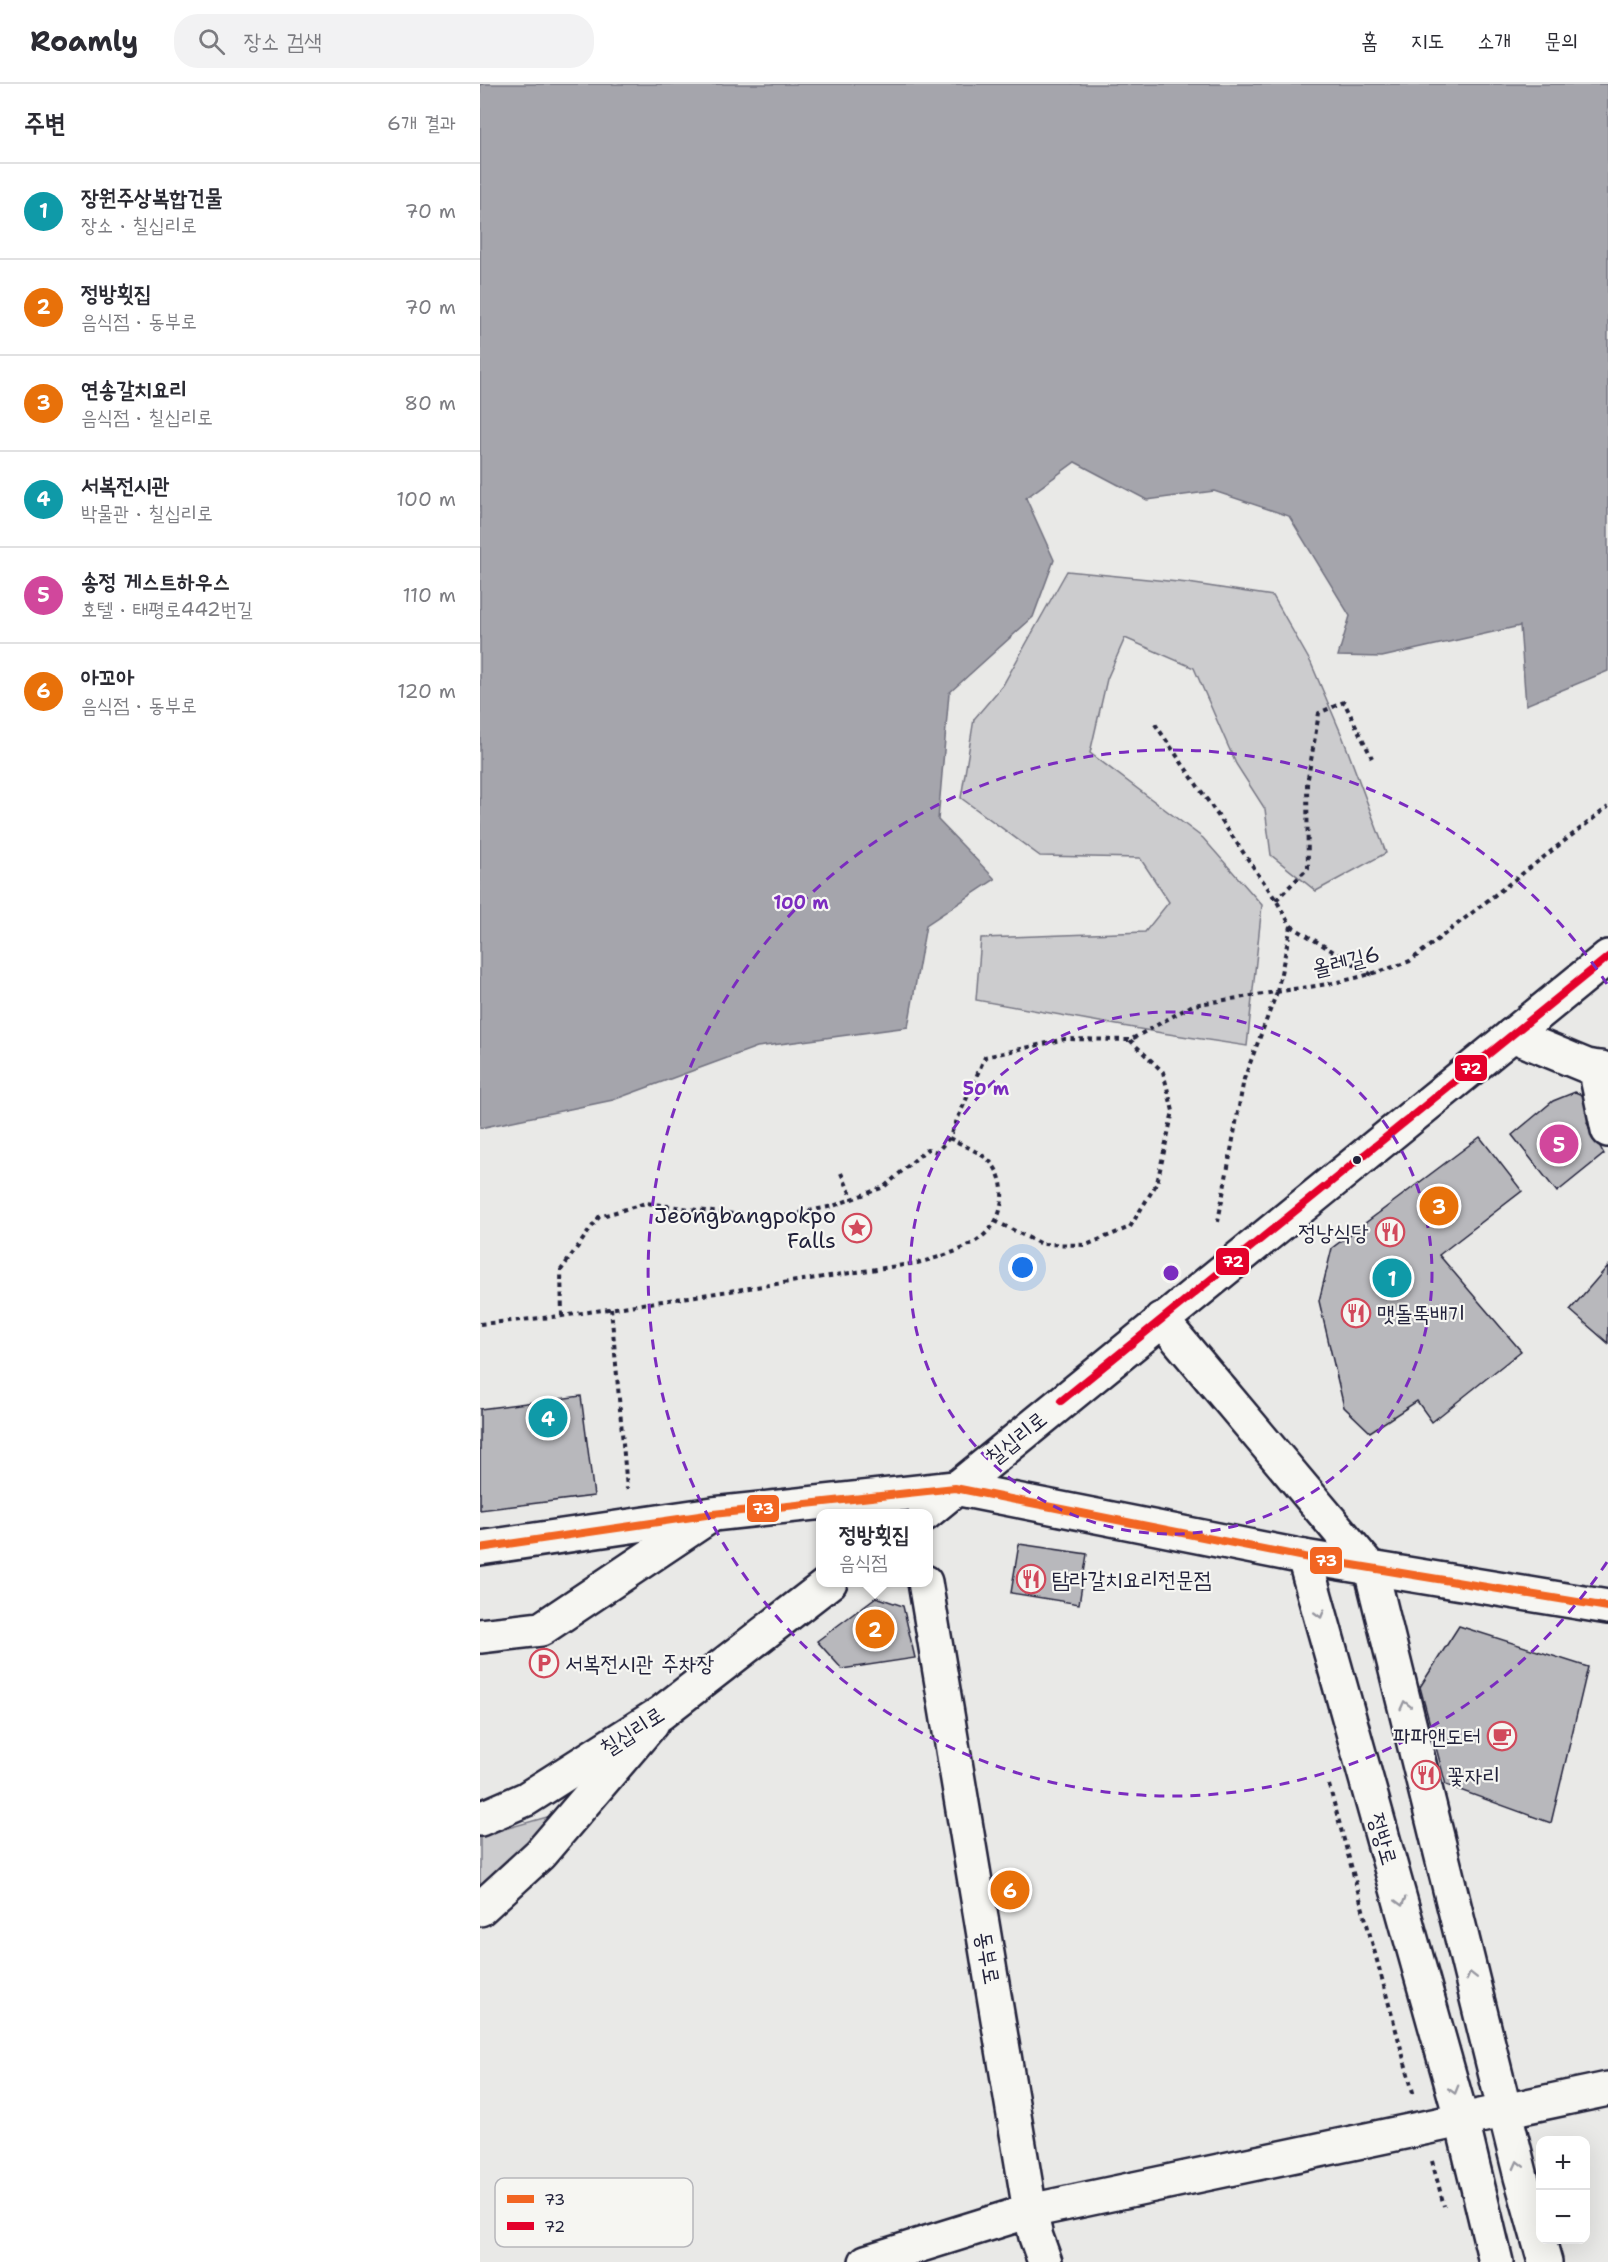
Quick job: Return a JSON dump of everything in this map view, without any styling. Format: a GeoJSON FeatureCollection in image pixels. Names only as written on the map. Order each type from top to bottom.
{"type":"FeatureCollection","features":[{"type":"Feature","properties":{"kind":"street","name":"칠십리로"},"geometry":{"type":"LineString","coordinates":[[930,1509],[1608,957]]}},
{"type":"Feature","properties":{"kind":"street"},"geometry":{"type":"LineString","coordinates":[[1512,1035],[1587,1066],[1605,1069],[1598,1082],[1608,1130]]}},
{"type":"Feature","properties":{"kind":"street"},"geometry":{"type":"LineString","coordinates":[[1161,1319],[1371,1569],[1505,2112],[1545,2262]]}},
{"type":"Feature","properties":{"kind":"street"},"geometry":{"type":"LineString","coordinates":[[480,1548],[713,1514],[955,1488],[1304,1557],[1608,1607]]}},
{"type":"Feature","properties":{"kind":"street"},"geometry":{"type":"LineString","coordinates":[[480,1636],[541,1629],[713,1514]]}},
{"type":"Feature","properties":{"kind":"street","name":"정방로"},"geometry":{"type":"LineString","coordinates":[[1304,1557],[1462,2121],[1496,2262]]}},
{"type":"Feature","properties":{"kind":"street","name":"칠십리로"},"geometry":{"type":"LineString","coordinates":[[480,1818],[526,1799],[661,1713],[824,1587]]}},
{"type":"Feature","properties":{"kind":"street","name":"동부로"},"geometry":{"type":"LineString","coordinates":[[926,1587],[1030,2211],[1045,2262]]}},
{"type":"Feature","properties":{"kind":"street"},"geometry":{"type":"LineString","coordinates":[[480,1909],[540,1854],[661,1713]]}},
{"type":"Feature","properties":{"kind":"street"},"geometry":{"type":"LineString","coordinates":[[866,2262],[1030,2211],[1608,2089]]}},
{"type":"Feature","properties":{"kind":"path"},"geometry":{"type":"LineString","coordinates":[[1276,900],[1308,868],[1307,784],[1319,713],[1344,702],[1372,758]]}},
{"type":"Feature","properties":{"kind":"path"},"geometry":{"type":"LineString","coordinates":[[1155,724],[1276,900],[1291,926],[1373,975]]}},
{"type":"Feature","properties":{"kind":"path","name":"올레길6"},"geometry":{"type":"LineString","coordinates":[[1130,1040],[1193,1005],[1330,985],[1373,975],[1410,961],[1608,807]]}},
{"type":"Feature","properties":{"kind":"path"},"geometry":{"type":"LineString","coordinates":[[1218,1222],[1245,1079],[1277,992],[1291,926]]}},
{"type":"Feature","properties":{"kind":"path"},"geometry":{"type":"LineString","coordinates":[[562,1316],[561,1270],[599,1217],[646,1203],[720,1213],[780,1217],[833,1206],[884,1186],[927,1149],[937,1152],[949,1138],[986,1057],[1065,1039],[1130,1040],[1163,1072],[1173,1111],[1157,1183],[1130,1227],[1086,1245],[1041,1244],[995,1221]]}},
{"type":"Feature","properties":{"kind":"path"},"geometry":{"type":"LineString","coordinates":[[480,1324],[562,1316],[917,1263],[953,1254],[974,1244],[988,1232],[1003,1202],[1002,1183],[998,1171],[985,1157],[949,1138]]}},
{"type":"Feature","properties":{"kind":"path"},"geometry":{"type":"LineString","coordinates":[[841,1173],[853,1198]]}},
{"type":"Feature","properties":{"kind":"path"},"geometry":{"type":"LineString","coordinates":[[611,1308],[627,1489]]}},
{"type":"Feature","properties":{"kind":"path"},"geometry":{"type":"LineString","coordinates":[[1327,1777],[1444,2207]]}},
{"type":"Feature","properties":{"kind":"shaded area"},"geometry":{"type":"Polygon","coordinates":[[[480,84],[1608,84],[1608,671],[1526,705],[1520,626],[1382,657],[1338,656],[1350,616],[1289,516],[1214,491],[1147,500],[1075,462],[1026,498],[1054,560],[1033,617],[949,693],[938,820],[995,879],[926,925],[908,1027],[757,1047],[613,1100],[480,1128],[480,84]]]}},
{"type":"Feature","properties":{"kind":"shaded area"},"geometry":{"type":"Polygon","coordinates":[[[1067,571],[1188,583],[1273,596],[1311,663],[1343,738],[1386,853],[1316,891],[1271,855],[1265,809],[1236,764],[1194,668],[1125,638],[1107,679],[1090,753],[1203,838],[1262,905],[1247,1046],[976,1000],[981,938],[1145,932],[1169,902],[1140,858],[1040,856],[961,798],[974,719],[1003,685],[1067,571]]]}},
{"type":"Feature","properties":{"kind":"shaded area"},"geometry":{"type":"Polygon","coordinates":[[[579,1808],[480,1886],[480,1836],[579,1808]]]}},
{"type":"Feature","properties":{"kind":"building"},"geometry":{"type":"Polygon","coordinates":[[[1575,1092],[1594,1100],[1587,1123],[1604,1154],[1557,1192],[1512,1135],[1553,1101],[1575,1092]]]}},
{"type":"Feature","properties":{"kind":"building"},"geometry":{"type":"Polygon","coordinates":[[[1480,1137],[1522,1191],[1439,1255],[1521,1351],[1432,1422],[1417,1401],[1370,1432],[1344,1407],[1319,1301],[1332,1248],[1480,1137]]]}},
{"type":"Feature","properties":{"kind":"building"},"geometry":{"type":"Polygon","coordinates":[[[1608,1266],[1608,1343],[1570,1310],[1608,1266]]]}},
{"type":"Feature","properties":{"kind":"building"},"geometry":{"type":"Polygon","coordinates":[[[581,1396],[594,1496],[480,1510],[480,1409],[581,1396]]]}},
{"type":"Feature","properties":{"kind":"building"},"geometry":{"type":"Polygon","coordinates":[[[1019,1544],[1087,1554],[1079,1604],[1011,1593],[1019,1544]]]}},
{"type":"Feature","properties":{"kind":"building"},"geometry":{"type":"Polygon","coordinates":[[[876,1597],[903,1606],[915,1658],[842,1669],[817,1641],[876,1597]]]}},
{"type":"Feature","properties":{"kind":"building","name":"파파앤도터"},"geometry":{"type":"Polygon","coordinates":[[[1459,1626],[1588,1667],[1551,1823],[1446,1785],[1420,1687],[1459,1626]]]}},
{"type":"Feature","properties":{"kind":"transit line","name":"72"},"geometry":{"type":"LineString","coordinates":[[1061,1401],[1608,957]]}},
{"type":"Feature","properties":{"kind":"transit line","name":"73"},"geometry":{"type":"LineString","coordinates":[[480,1548],[713,1514],[955,1488],[1304,1557],[1608,1607]]}},
{"type":"Feature","properties":{"kind":"place","name":"송정 게스트하우스"},"geometry":{"type":"Point","coordinates":[1559,1144]}},
{"type":"Feature","properties":{"kind":"place","name":"연송갈치요리"},"geometry":{"type":"Point","coordinates":[1439,1206]}},
{"type":"Feature","properties":{"kind":"place","name":"Jeongbangpokpo Falls"},"geometry":{"type":"Point","coordinates":[857,1228]}},
{"type":"Feature","properties":{"kind":"place","name":"정낭식당"},"geometry":{"type":"Point","coordinates":[1390,1232]}},
{"type":"Feature","properties":{"kind":"place","name":"장원주상복합건물"},"geometry":{"type":"Point","coordinates":[1392,1278]}},
{"type":"Feature","properties":{"kind":"place","name":"맷돌뚝배기"},"geometry":{"type":"Point","coordinates":[1356,1313]}},
{"type":"Feature","properties":{"kind":"place","name":"서복전시관"},"geometry":{"type":"Point","coordinates":[548,1418]}},
{"type":"Feature","properties":{"kind":"place","name":"탐라갈치요리전문점"},"geometry":{"type":"Point","coordinates":[1031,1579]}},
{"type":"Feature","properties":{"kind":"place","name":"정방횟집"},"geometry":{"type":"Point","coordinates":[875,1629]}},
{"type":"Feature","properties":{"kind":"place","name":"서복전시관 주차장"},"geometry":{"type":"Point","coordinates":[544,1663]}},
{"type":"Feature","properties":{"kind":"place","name":"파파앤도터"},"geometry":{"type":"Point","coordinates":[1502,1736]}},
{"type":"Feature","properties":{"kind":"place","name":"꽃자리"},"geometry":{"type":"Point","coordinates":[1426,1775]}},
{"type":"Feature","properties":{"kind":"place","name":"아꼬아"},"geometry":{"type":"Point","coordinates":[1010,1890]}}]}
